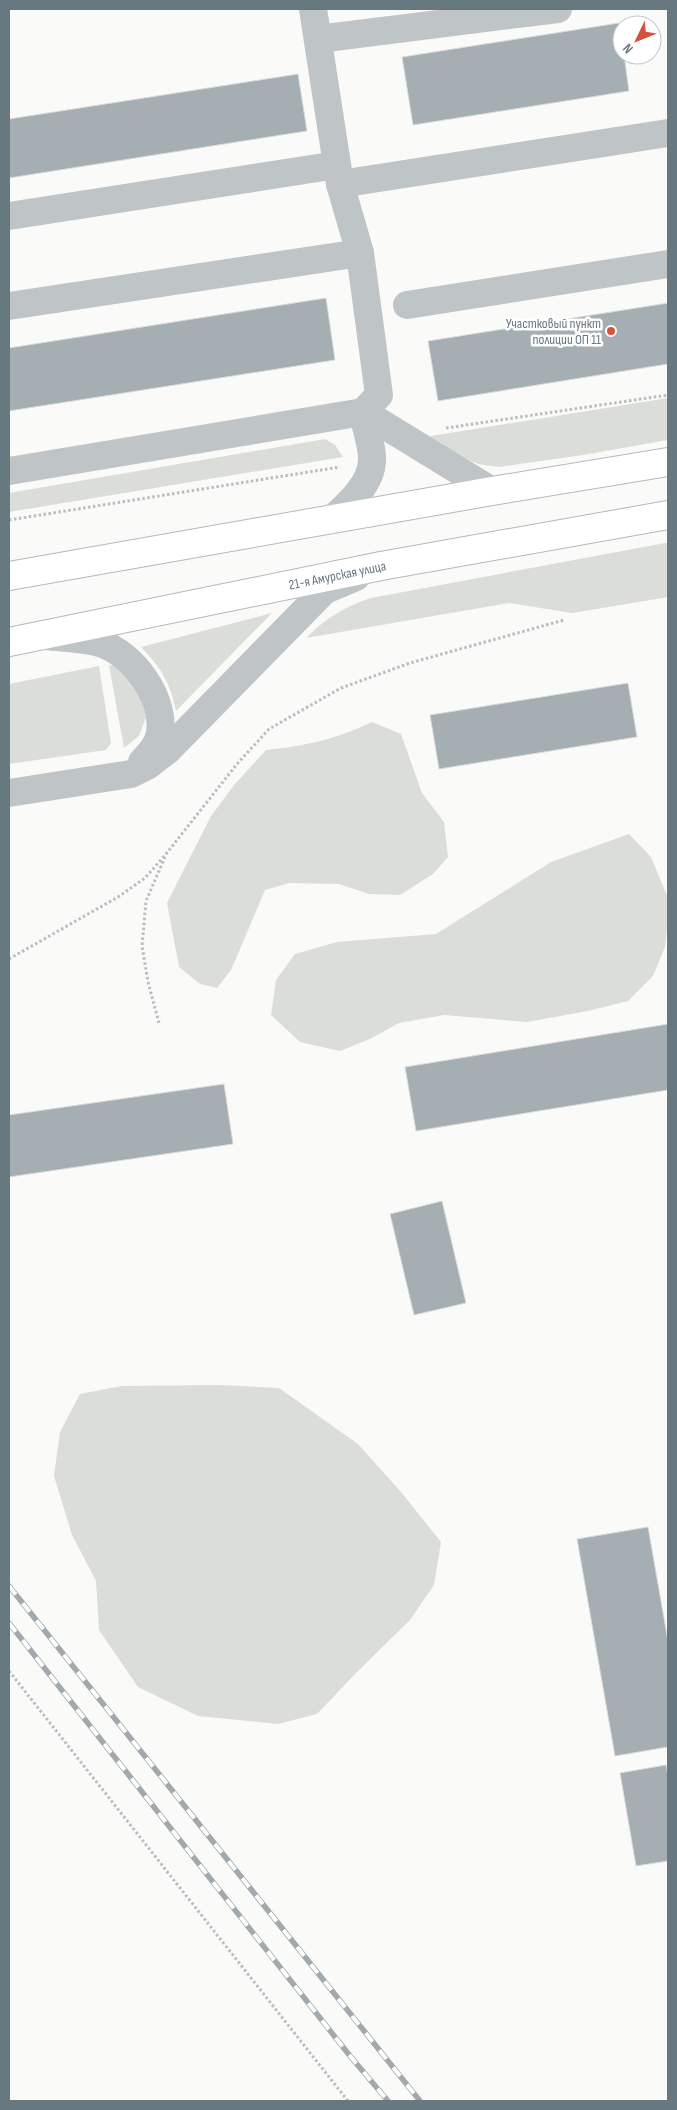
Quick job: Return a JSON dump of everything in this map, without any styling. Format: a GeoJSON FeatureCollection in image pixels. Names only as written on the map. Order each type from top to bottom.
{"type":"FeatureCollection","features":[{"type":"Feature","properties":{"kind":"main road"},"geometry":{"type":"LineString","coordinates":[[9,576],[333,518],[668,462]]}},
{"type":"Feature","properties":{"kind":"main road","name":"21-я Амурская улица"},"geometry":{"type":"LineString","coordinates":[[9,642],[381,566],[668,515]]}},
{"type":"Feature","properties":{"kind":"street"},"geometry":{"type":"LineString","coordinates":[[9,471],[363,412],[379,395],[360,253],[338,175],[313,9]]}},
{"type":"Feature","properties":{"kind":"street"},"geometry":{"type":"LineString","coordinates":[[318,40],[558,9]]}},
{"type":"Feature","properties":{"kind":"street"},"geometry":{"type":"LineString","coordinates":[[9,216],[668,133]]}},
{"type":"Feature","properties":{"kind":"street"},"geometry":{"type":"LineString","coordinates":[[9,306],[360,253]]}},
{"type":"Feature","properties":{"kind":"street"},"geometry":{"type":"LineString","coordinates":[[407,305],[668,264]]}},
{"type":"Feature","properties":{"kind":"street"},"geometry":{"type":"LineString","coordinates":[[363,412],[492,491]]}},
{"type":"Feature","properties":{"kind":"street"},"geometry":{"type":"LineString","coordinates":[[333,518],[360,490],[371,468],[372,457],[363,412]]}},
{"type":"Feature","properties":{"kind":"street"},"geometry":{"type":"LineString","coordinates":[[9,793],[131,774],[152,763],[168,750],[326,590],[381,566]]}},
{"type":"Feature","properties":{"kind":"street"},"geometry":{"type":"LineString","coordinates":[[44,635],[100,644],[128,659],[149,684],[159,708],[160,733],[154,749],[131,774]]}},
{"type":"Feature","properties":{"kind":"path"},"geometry":{"type":"LineString","coordinates":[[440,429],[668,395]]}},
{"type":"Feature","properties":{"kind":"path"},"geometry":{"type":"LineString","coordinates":[[9,520],[348,465]]}},
{"type":"Feature","properties":{"kind":"path"},"geometry":{"type":"LineString","coordinates":[[9,960],[118,897],[145,878],[237,764],[269,730],[285,720],[341,688],[410,663],[564,620]]}},
{"type":"Feature","properties":{"kind":"path"},"geometry":{"type":"LineString","coordinates":[[159,1023],[148,982],[142,946],[146,901],[166,854]]}},
{"type":"Feature","properties":{"kind":"path"},"geometry":{"type":"LineString","coordinates":[[9,1672],[348,2101]]}},
{"type":"Feature","properties":{"kind":"shaded area"},"geometry":{"type":"Polygon","coordinates":[[[668,398],[668,440],[583,455],[499,467],[478,464],[455,454],[425,437],[668,398]]]}},
{"type":"Feature","properties":{"kind":"shaded area"},"geometry":{"type":"Polygon","coordinates":[[[325,439],[335,445],[343,457],[9,512],[9,493],[325,439]]]}},
{"type":"Feature","properties":{"kind":"shaded area"},"geometry":{"type":"Polygon","coordinates":[[[668,543],[668,597],[572,613],[509,603],[306,638],[336,614],[371,598],[668,543]]]}},
{"type":"Feature","properties":{"kind":"shaded area"},"geometry":{"type":"Polygon","coordinates":[[[272,613],[176,711],[164,676],[141,647],[272,613]]]}},
{"type":"Feature","properties":{"kind":"shaded area"},"geometry":{"type":"Polygon","coordinates":[[[109,665],[119,667],[138,684],[146,717],[139,736],[124,748],[109,665]]]}},
{"type":"Feature","properties":{"kind":"shaded area"},"geometry":{"type":"Polygon","coordinates":[[[99,666],[111,743],[106,750],[9,764],[9,684],[99,666]]]}},
{"type":"Feature","properties":{"kind":"shaded area"},"geometry":{"type":"Polygon","coordinates":[[[372,722],[401,734],[422,793],[444,822],[448,857],[433,874],[400,895],[369,894],[339,884],[289,883],[265,890],[231,970],[217,988],[200,984],[179,967],[167,903],[211,816],[235,784],[266,750],[320,741],[372,722]]]}},
{"type":"Feature","properties":{"kind":"shaded area"},"geometry":{"type":"Polygon","coordinates":[[[629,834],[651,857],[668,898],[668,919],[665,947],[653,976],[628,1001],[588,1011],[527,1022],[444,1015],[399,1023],[370,1039],[340,1051],[300,1042],[271,1015],[276,980],[295,954],[337,942],[436,934],[551,862],[629,834]]]}},
{"type":"Feature","properties":{"kind":"shaded area"},"geometry":{"type":"Polygon","coordinates":[[[221,1385],[279,1388],[358,1444],[401,1492],[441,1542],[434,1585],[410,1620],[317,1714],[278,1724],[198,1716],[138,1687],[99,1630],[96,1581],[72,1535],[54,1476],[60,1432],[80,1394],[122,1386],[221,1385]]]}},
{"type":"Feature","properties":{"kind":"building"},"geometry":{"type":"Polygon","coordinates":[[[612,24],[612,65],[625,65],[629,91],[413,125],[402,57],[612,24]]]}},
{"type":"Feature","properties":{"kind":"building"},"geometry":{"type":"Polygon","coordinates":[[[298,74],[307,131],[9,178],[9,119],[298,74]]]}},
{"type":"Feature","properties":{"kind":"building"},"geometry":{"type":"Polygon","coordinates":[[[326,298],[335,360],[9,411],[9,348],[326,298]]]}},
{"type":"Feature","properties":{"kind":"building"},"geometry":{"type":"Polygon","coordinates":[[[668,303],[668,364],[438,401],[428,341],[668,303]]]}},
{"type":"Feature","properties":{"kind":"building"},"geometry":{"type":"Polygon","coordinates":[[[628,683],[637,737],[439,769],[430,715],[628,683]]]}},
{"type":"Feature","properties":{"kind":"building"},"geometry":{"type":"Polygon","coordinates":[[[668,1024],[668,1090],[416,1131],[405,1067],[668,1024]]]}},
{"type":"Feature","properties":{"kind":"building"},"geometry":{"type":"Polygon","coordinates":[[[224,1084],[233,1144],[9,1177],[9,1115],[224,1084]]]}},
{"type":"Feature","properties":{"kind":"building"},"geometry":{"type":"Polygon","coordinates":[[[442,1201],[466,1303],[414,1315],[390,1214],[442,1201]]]}},
{"type":"Feature","properties":{"kind":"building"},"geometry":{"type":"Polygon","coordinates":[[[648,1527],[668,1641],[668,1747],[615,1756],[577,1539],[648,1527]]]}},
{"type":"Feature","properties":{"kind":"building"},"geometry":{"type":"Polygon","coordinates":[[[666,1765],[668,1776],[668,1861],[636,1866],[620,1773],[666,1765]]]}},
{"type":"Feature","properties":{"kind":"railway"},"geometry":{"type":"LineString","coordinates":[[9,1586],[420,2101]]}},
{"type":"Feature","properties":{"kind":"railway"},"geometry":{"type":"LineString","coordinates":[[9,1623],[350,2056],[388,2101]]}},
{"type":"Feature","properties":{"kind":"place","name":"Участковый пункт полиции ОП 11"},"geometry":{"type":"Point","coordinates":[611,331]}}]}
